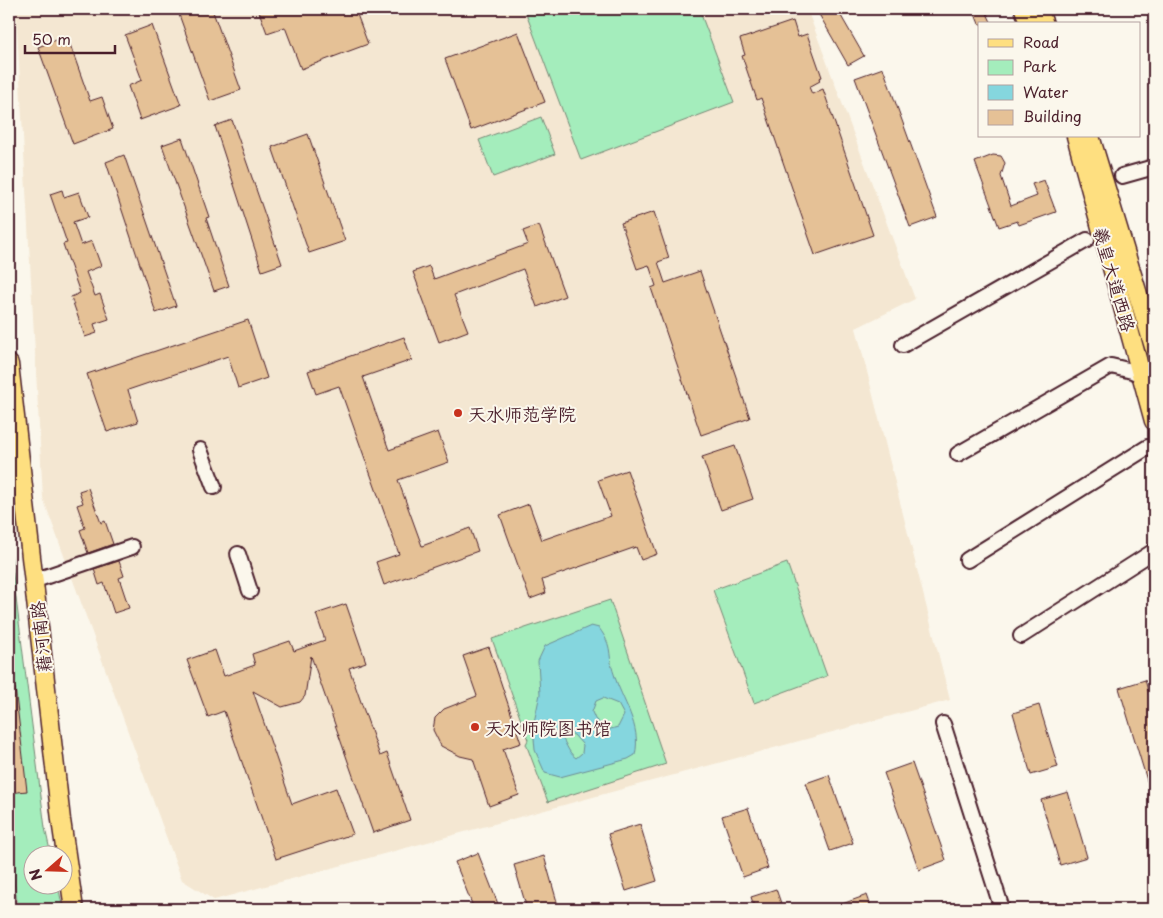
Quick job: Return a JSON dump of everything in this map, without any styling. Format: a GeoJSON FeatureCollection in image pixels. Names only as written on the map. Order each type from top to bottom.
{"type":"FeatureCollection","features":[{"type":"Feature","properties":{"kind":"main road"},"geometry":{"type":"LineString","coordinates":[[1024,9],[1029,22]]}},
{"type":"Feature","properties":{"kind":"main road"},"geometry":{"type":"LineString","coordinates":[[1038,9],[1043,22]]}},
{"type":"Feature","properties":{"kind":"main road","name":"羲皇大道西路"},"geometry":{"type":"LineString","coordinates":[[1077,138],[1154,421]]}},
{"type":"Feature","properties":{"kind":"main road","name":"羲皇大道西路"},"geometry":{"type":"LineString","coordinates":[[1091,138],[1154,347]]}},
{"type":"Feature","properties":{"kind":"main road","name":"藉河南路"},"geometry":{"type":"LineString","coordinates":[[9,364],[60,820],[74,909]]}},
{"type":"Feature","properties":{"kind":"street"},"geometry":{"type":"LineString","coordinates":[[1122,176],[1154,167]]}},
{"type":"Feature","properties":{"kind":"street"},"geometry":{"type":"LineString","coordinates":[[903,345],[1087,240]]}},
{"type":"Feature","properties":{"kind":"street"},"geometry":{"type":"LineString","coordinates":[[958,454],[1111,366],[1143,376]]}},
{"type":"Feature","properties":{"kind":"street"},"geometry":{"type":"LineString","coordinates":[[968,560],[1148,447]]}},
{"type":"Feature","properties":{"kind":"street"},"geometry":{"type":"LineString","coordinates":[[200,450],[214,487]]}},
{"type":"Feature","properties":{"kind":"street"},"geometry":{"type":"LineString","coordinates":[[33,581],[132,546]]}},
{"type":"Feature","properties":{"kind":"street"},"geometry":{"type":"LineString","coordinates":[[1020,636],[1154,551]]}},
{"type":"Feature","properties":{"kind":"street"},"geometry":{"type":"LineString","coordinates":[[238,554],[250,591]]}},
{"type":"Feature","properties":{"kind":"street"},"geometry":{"type":"LineString","coordinates":[[943,724],[1002,909]]}},
{"type":"Feature","properties":{"kind":"shaded area","name":"天水师范学院"},"geometry":{"type":"Polygon","coordinates":[[[16,9],[807,9],[915,299],[856,328],[950,700],[214,900],[182,880],[43,498],[16,9]]]}},
{"type":"Feature","properties":{"kind":"green space"},"geometry":{"type":"Polygon","coordinates":[[[530,9],[699,9],[734,102],[581,160],[525,11],[530,9]]]}},
{"type":"Feature","properties":{"kind":"green space"},"geometry":{"type":"Polygon","coordinates":[[[541,117],[555,154],[493,177],[479,140],[541,117]]]}},
{"type":"Feature","properties":{"kind":"green space"},"geometry":{"type":"Polygon","coordinates":[[[9,543],[45,828],[49,846],[22,846],[22,896],[60,896],[63,909],[18,909],[9,846],[9,543]]]}},
{"type":"Feature","properties":{"kind":"green space"},"geometry":{"type":"Polygon","coordinates":[[[787,563],[827,676],[754,703],[713,590],[787,563]]]}},
{"type":"Feature","properties":{"kind":"green space"},"geometry":{"type":"Polygon","coordinates":[[[610,600],[666,764],[548,802],[526,744],[528,740],[492,639],[610,600]]]}},
{"type":"Feature","properties":{"kind":"water"},"geometry":{"type":"Polygon","coordinates":[[[591,626],[599,628],[607,641],[617,684],[634,723],[636,733],[635,755],[628,759],[560,777],[545,773],[535,750],[533,727],[540,694],[538,661],[545,646],[591,626]],[[603,698],[596,701],[592,712],[595,719],[607,730],[618,727],[624,715],[618,704],[603,698]],[[560,728],[559,735],[576,758],[582,753],[583,745],[574,735],[560,728]]]}},
{"type":"Feature","properties":{"kind":"building"},"geometry":{"type":"Polygon","coordinates":[[[177,9],[212,9],[241,90],[210,101],[177,9]]]}},
{"type":"Feature","properties":{"kind":"building"},"geometry":{"type":"Polygon","coordinates":[[[258,9],[355,9],[368,44],[301,69],[285,27],[267,33],[258,9]]]}},
{"type":"Feature","properties":{"kind":"building"},"geometry":{"type":"Polygon","coordinates":[[[816,9],[837,9],[864,56],[848,65],[816,9]]]}},
{"type":"Feature","properties":{"kind":"building"},"geometry":{"type":"Polygon","coordinates":[[[973,9],[985,9],[991,22],[978,22],[973,9]]]}},
{"type":"Feature","properties":{"kind":"building"},"geometry":{"type":"Polygon","coordinates":[[[793,21],[798,37],[807,34],[822,77],[819,78],[820,81],[809,87],[812,94],[823,89],[873,235],[815,255],[761,98],[757,100],[742,56],[745,55],[740,39],[793,21]]]}},
{"type":"Feature","properties":{"kind":"building"},"geometry":{"type":"Polygon","coordinates":[[[152,25],[181,105],[140,120],[128,86],[142,80],[125,35],[152,25]]]}},
{"type":"Feature","properties":{"kind":"building"},"geometry":{"type":"Polygon","coordinates":[[[518,32],[545,102],[471,130],[445,59],[518,32]]]}},
{"type":"Feature","properties":{"kind":"building"},"geometry":{"type":"Polygon","coordinates":[[[67,36],[90,101],[102,97],[113,129],[73,144],[38,47],[67,36]]]}},
{"type":"Feature","properties":{"kind":"building"},"geometry":{"type":"Polygon","coordinates":[[[883,68],[937,217],[910,227],[855,78],[883,68]]]}},
{"type":"Feature","properties":{"kind":"building"},"geometry":{"type":"Polygon","coordinates":[[[232,120],[282,264],[262,271],[215,126],[232,120]]]}},
{"type":"Feature","properties":{"kind":"building"},"geometry":{"type":"Polygon","coordinates":[[[308,134],[345,241],[309,253],[272,147],[308,134]]]}},
{"type":"Feature","properties":{"kind":"building"},"geometry":{"type":"Polygon","coordinates":[[[182,138],[209,217],[206,218],[229,286],[214,291],[162,145],[182,138]]]}},
{"type":"Feature","properties":{"kind":"building"},"geometry":{"type":"Polygon","coordinates":[[[124,155],[176,306],[156,313],[106,162],[124,155]]]}},
{"type":"Feature","properties":{"kind":"building"},"geometry":{"type":"Polygon","coordinates":[[[993,155],[1001,156],[1005,163],[1001,176],[1011,206],[1037,196],[1032,184],[1044,180],[1056,212],[1019,225],[1017,221],[999,227],[975,162],[993,155]]]}},
{"type":"Feature","properties":{"kind":"building"},"geometry":{"type":"Polygon","coordinates":[[[62,190],[64,197],[79,192],[88,217],[73,222],[81,245],[92,241],[101,266],[86,272],[95,296],[100,294],[109,319],[94,324],[97,333],[85,337],[71,297],[80,293],[63,244],[67,243],[50,194],[62,190]]]}},
{"type":"Feature","properties":{"kind":"building"},"geometry":{"type":"Polygon","coordinates":[[[654,212],[669,258],[658,262],[665,283],[700,271],[750,418],[701,435],[651,288],[656,286],[649,265],[637,269],[621,223],[654,212]]]}},
{"type":"Feature","properties":{"kind":"building"},"geometry":{"type":"Polygon","coordinates":[[[539,225],[565,296],[537,307],[523,269],[454,295],[468,331],[439,342],[413,272],[429,266],[434,279],[528,244],[523,231],[539,225]]]}},
{"type":"Feature","properties":{"kind":"building"},"geometry":{"type":"Polygon","coordinates":[[[248,320],[267,378],[238,388],[228,356],[128,390],[138,422],[107,432],[87,374],[248,320]]]}},
{"type":"Feature","properties":{"kind":"building"},"geometry":{"type":"Polygon","coordinates":[[[404,337],[412,360],[363,377],[389,450],[438,432],[449,462],[398,480],[422,546],[470,528],[478,551],[384,585],[376,562],[399,554],[339,386],[316,394],[308,371],[404,337]]]}},
{"type":"Feature","properties":{"kind":"building"},"geometry":{"type":"Polygon","coordinates":[[[735,446],[753,499],[721,510],[702,457],[735,446]]]}},
{"type":"Feature","properties":{"kind":"building"},"geometry":{"type":"Polygon","coordinates":[[[627,470],[657,554],[641,560],[636,547],[542,580],[546,593],[530,599],[500,515],[529,504],[542,540],[611,516],[598,480],[627,470]]]}},
{"type":"Feature","properties":{"kind":"building"},"geometry":{"type":"Polygon","coordinates":[[[88,488],[101,523],[105,521],[113,544],[88,553],[80,530],[85,528],[77,505],[83,503],[79,491],[88,488]]]}},
{"type":"Feature","properties":{"kind":"building"},"geometry":{"type":"Polygon","coordinates":[[[119,561],[124,576],[119,578],[129,608],[114,613],[104,583],[99,585],[94,569],[119,561]]]}},
{"type":"Feature","properties":{"kind":"building"},"geometry":{"type":"Polygon","coordinates":[[[346,604],[366,662],[349,668],[380,756],[387,753],[410,820],[373,833],[311,656],[305,696],[300,702],[282,707],[253,691],[292,804],[336,788],[353,834],[276,859],[224,711],[208,717],[187,660],[215,650],[224,676],[255,665],[252,654],[290,641],[294,651],[325,640],[316,614],[346,604]]]}},
{"type":"Feature","properties":{"kind":"building","name":"天水师院图书馆"},"geometry":{"type":"Polygon","coordinates":[[[489,647],[521,743],[503,749],[519,795],[489,806],[473,759],[460,756],[441,746],[433,730],[435,718],[444,709],[477,696],[463,656],[489,647]]]}},
{"type":"Feature","properties":{"kind":"building"},"geometry":{"type":"Polygon","coordinates":[[[1145,680],[1154,711],[1154,796],[1152,797],[1119,688],[1145,680]]]}},
{"type":"Feature","properties":{"kind":"building"},"geometry":{"type":"Polygon","coordinates":[[[9,688],[15,688],[27,791],[9,793],[9,688]]]}},
{"type":"Feature","properties":{"kind":"building"},"geometry":{"type":"Polygon","coordinates":[[[1039,705],[1058,767],[1031,775],[1013,713],[1039,705]]]}},
{"type":"Feature","properties":{"kind":"building"},"geometry":{"type":"Polygon","coordinates":[[[912,763],[946,860],[919,870],[884,773],[912,763]]]}},
{"type":"Feature","properties":{"kind":"building"},"geometry":{"type":"Polygon","coordinates":[[[829,775],[853,843],[830,851],[806,783],[829,775]]]}},
{"type":"Feature","properties":{"kind":"building"},"geometry":{"type":"Polygon","coordinates":[[[1068,792],[1087,857],[1060,865],[1041,800],[1068,792]]]}},
{"type":"Feature","properties":{"kind":"building"},"geometry":{"type":"Polygon","coordinates":[[[748,808],[768,868],[743,877],[722,816],[748,808]]]}},
{"type":"Feature","properties":{"kind":"building"},"geometry":{"type":"Polygon","coordinates":[[[640,824],[657,881],[626,891],[608,834],[640,824]]]}},
{"type":"Feature","properties":{"kind":"building"},"geometry":{"type":"Polygon","coordinates":[[[478,853],[500,909],[474,909],[455,862],[478,853]]]}},
{"type":"Feature","properties":{"kind":"building"},"geometry":{"type":"Polygon","coordinates":[[[544,856],[559,909],[527,909],[514,865],[544,856]]]}},
{"type":"Feature","properties":{"kind":"building"},"geometry":{"type":"Polygon","coordinates":[[[776,889],[783,909],[755,909],[751,897],[776,889]]]}},
{"type":"Feature","properties":{"kind":"building"},"geometry":{"type":"Polygon","coordinates":[[[867,895],[872,909],[831,909],[831,908],[867,895]]]}},
{"type":"Feature","properties":{"kind":"tram line"},"geometry":{"type":"LineString","coordinates":[[9,894],[12,909]]}},
{"type":"Feature","properties":{"kind":"place","name":"天水师范学院"},"geometry":{"type":"Point","coordinates":[458,413]}},
{"type":"Feature","properties":{"kind":"place","name":"天水师院图书馆"},"geometry":{"type":"Point","coordinates":[475,727]}}]}
